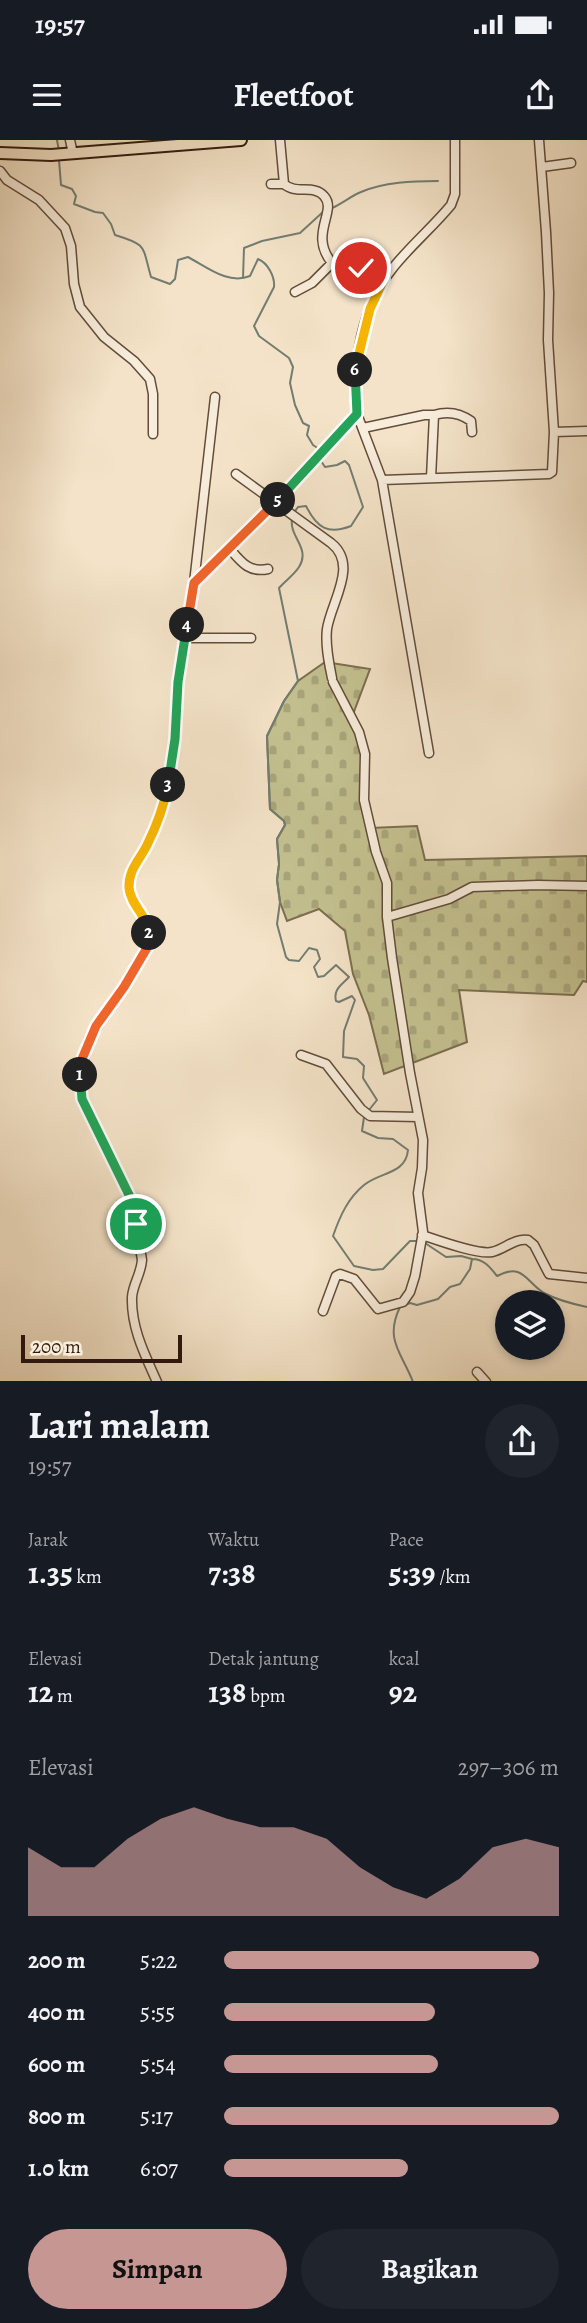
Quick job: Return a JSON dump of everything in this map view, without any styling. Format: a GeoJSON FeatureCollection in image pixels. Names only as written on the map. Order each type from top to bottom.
{"type":"FeatureCollection","features":[{"type":"Feature","properties":{"kind":"highway"},"geometry":{"type":"LineString","coordinates":[[0,153],[70,154],[241,140]]}},
{"type":"Feature","properties":{"kind":"street"},"geometry":{"type":"LineString","coordinates":[[70,140],[70,154]]}},
{"type":"Feature","properties":{"kind":"street"},"geometry":{"type":"LineString","coordinates":[[280,140],[284,184]]}},
{"type":"Feature","properties":{"kind":"street"},"geometry":{"type":"LineString","coordinates":[[429,754],[382,481],[357,414],[355,368],[370,309],[384,279],[451,205],[455,194],[455,140]]}},
{"type":"Feature","properties":{"kind":"street"},"geometry":{"type":"LineString","coordinates":[[382,481],[551,474],[554,432],[548,340],[549,293],[539,140]]}},
{"type":"Feature","properties":{"kind":"street"},"geometry":{"type":"LineString","coordinates":[[542,167],[571,163]]}},
{"type":"Feature","properties":{"kind":"street"},"geometry":{"type":"LineString","coordinates":[[1,174],[39,200],[65,228],[71,246],[74,284],[80,306],[104,337],[134,361],[149,379],[153,394],[153,435]]}},
{"type":"Feature","properties":{"kind":"street"},"geometry":{"type":"LineString","coordinates":[[271,184],[284,184],[292,190],[319,192],[326,199],[328,209],[322,228],[322,240],[332,263],[366,270],[384,279]]}},
{"type":"Feature","properties":{"kind":"street"},"geometry":{"type":"LineString","coordinates":[[295,292],[312,283],[332,263]]}},
{"type":"Feature","properties":{"kind":"street"},"geometry":{"type":"LineString","coordinates":[[158,1381],[139,1341],[132,1305],[132,1295],[142,1260],[132,1201],[79,1088],[82,1059],[89,1040],[130,978],[149,943],[149,926],[131,896],[129,881],[134,865],[148,844],[165,799],[173,759],[178,682],[194,583],[215,397]]}},
{"type":"Feature","properties":{"kind":"street"},"geometry":{"type":"LineString","coordinates":[[363,428],[446,412],[471,421],[472,432]]}},
{"type":"Feature","properties":{"kind":"street"},"geometry":{"type":"LineString","coordinates":[[194,583],[275,504],[357,414]]}},
{"type":"Feature","properties":{"kind":"street"},"geometry":{"type":"LineString","coordinates":[[431,478],[434,415]]}},
{"type":"Feature","properties":{"kind":"street"},"geometry":{"type":"LineString","coordinates":[[554,432],[587,430]]}},
{"type":"Feature","properties":{"kind":"street"},"geometry":{"type":"LineString","coordinates":[[236,474],[336,547],[343,558],[341,584],[327,632],[333,680],[363,740],[364,800],[376,852],[387,883],[387,917],[424,1149],[418,1193],[423,1224],[410,1292],[403,1302],[378,1309],[354,1279],[340,1274],[336,1276],[323,1311]]}},
{"type":"Feature","properties":{"kind":"street"},"geometry":{"type":"LineString","coordinates":[[230,549],[246,566],[258,570],[268,569]]}},
{"type":"Feature","properties":{"kind":"street"},"geometry":{"type":"LineString","coordinates":[[185,638],[251,638]]}},
{"type":"Feature","properties":{"kind":"street"},"geometry":{"type":"LineString","coordinates":[[387,917],[449,898],[472,887],[587,886]]}},
{"type":"Feature","properties":{"kind":"street"},"geometry":{"type":"LineString","coordinates":[[301,1055],[326,1064],[367,1114],[418,1116]]}},
{"type":"Feature","properties":{"kind":"street"},"geometry":{"type":"LineString","coordinates":[[420,1241],[489,1252],[517,1240],[528,1240],[534,1245],[549,1274],[587,1278]]}},
{"type":"Feature","properties":{"kind":"street"},"geometry":{"type":"LineString","coordinates":[[477,1372],[486,1381]]}},
{"type":"Feature","properties":{"kind":"green space"},"geometry":{"type":"Polygon","coordinates":[[[325,662],[370,669],[352,717],[367,748],[361,784],[370,828],[417,826],[425,860],[587,856],[587,982],[583,981],[574,995],[459,990],[467,1042],[384,1074],[369,1015],[353,974],[345,931],[319,909],[287,921],[280,902],[277,839],[285,825],[270,809],[267,736],[284,701],[298,681],[325,662]]]}},
{"type":"Feature","properties":{"kind":"waterway"},"geometry":{"type":"LineString","coordinates":[[57,140],[59,151]]}},
{"type":"Feature","properties":{"kind":"waterway"},"geometry":{"type":"LineString","coordinates":[[59,160],[61,185],[72,189],[76,196],[74,204],[103,213],[115,235],[139,245],[151,277],[170,284],[175,279],[178,260],[188,257],[226,277],[250,276],[258,259],[268,267],[274,287],[254,326],[259,336],[289,358],[293,367],[290,383],[295,405],[303,423],[309,426],[307,435],[319,449]]}},
{"type":"Feature","properties":{"kind":"waterway"},"geometry":{"type":"LineString","coordinates":[[332,208],[379,186],[438,181]]}},
{"type":"Feature","properties":{"kind":"waterway"},"geometry":{"type":"LineString","coordinates":[[243,278],[244,248],[262,241],[300,233],[324,211]]}},
{"type":"Feature","properties":{"kind":"waterway"},"geometry":{"type":"LineString","coordinates":[[293,514],[298,507],[306,506],[314,520],[324,528],[336,530],[351,526],[363,507],[349,465],[345,461],[325,467],[321,461],[323,456]]}},
{"type":"Feature","properties":{"kind":"waterway"},"geometry":{"type":"LineString","coordinates":[[292,519],[303,554],[302,560],[297,570],[279,588],[298,681],[284,701],[267,736],[270,809],[285,825],[277,839],[280,902],[277,924],[289,960],[299,961],[309,948],[317,950],[320,959],[314,967],[318,977],[324,976],[336,965],[349,977],[335,997],[339,1002],[352,996],[355,1000],[344,1031],[343,1057],[357,1059],[364,1066],[363,1078],[377,1100],[369,1110]]}},
{"type":"Feature","properties":{"kind":"waterway"},"geometry":{"type":"LineString","coordinates":[[364,1117],[362,1131],[378,1138],[393,1139],[408,1150],[406,1158],[403,1164],[358,1190],[345,1208],[333,1236],[354,1266],[373,1270],[383,1269],[410,1241],[417,1241]]}},
{"type":"Feature","properties":{"kind":"waterway"},"geometry":{"type":"LineString","coordinates":[[425,1243],[446,1257],[461,1256],[472,1259]]}},
{"type":"Feature","properties":{"kind":"waterway"},"geometry":{"type":"LineString","coordinates":[[413,1381],[394,1338],[400,1307],[438,1299],[450,1287],[460,1284],[470,1269],[472,1259],[483,1262],[497,1276],[506,1272],[519,1272],[544,1293],[587,1307]]}},
{"type":"Feature","properties":{"kind":"route"},"geometry":{"type":"LineString","coordinates":[[136,1224],[132,1201],[82,1099],[79,1088],[80,1074],[82,1059],[96,1026],[124,987],[149,943],[149,926],[135,905],[129,881],[134,865],[148,844],[169,781],[175,739],[178,682],[194,583],[275,504],[357,414],[355,368],[370,309],[384,279],[361,268]]}}]}
